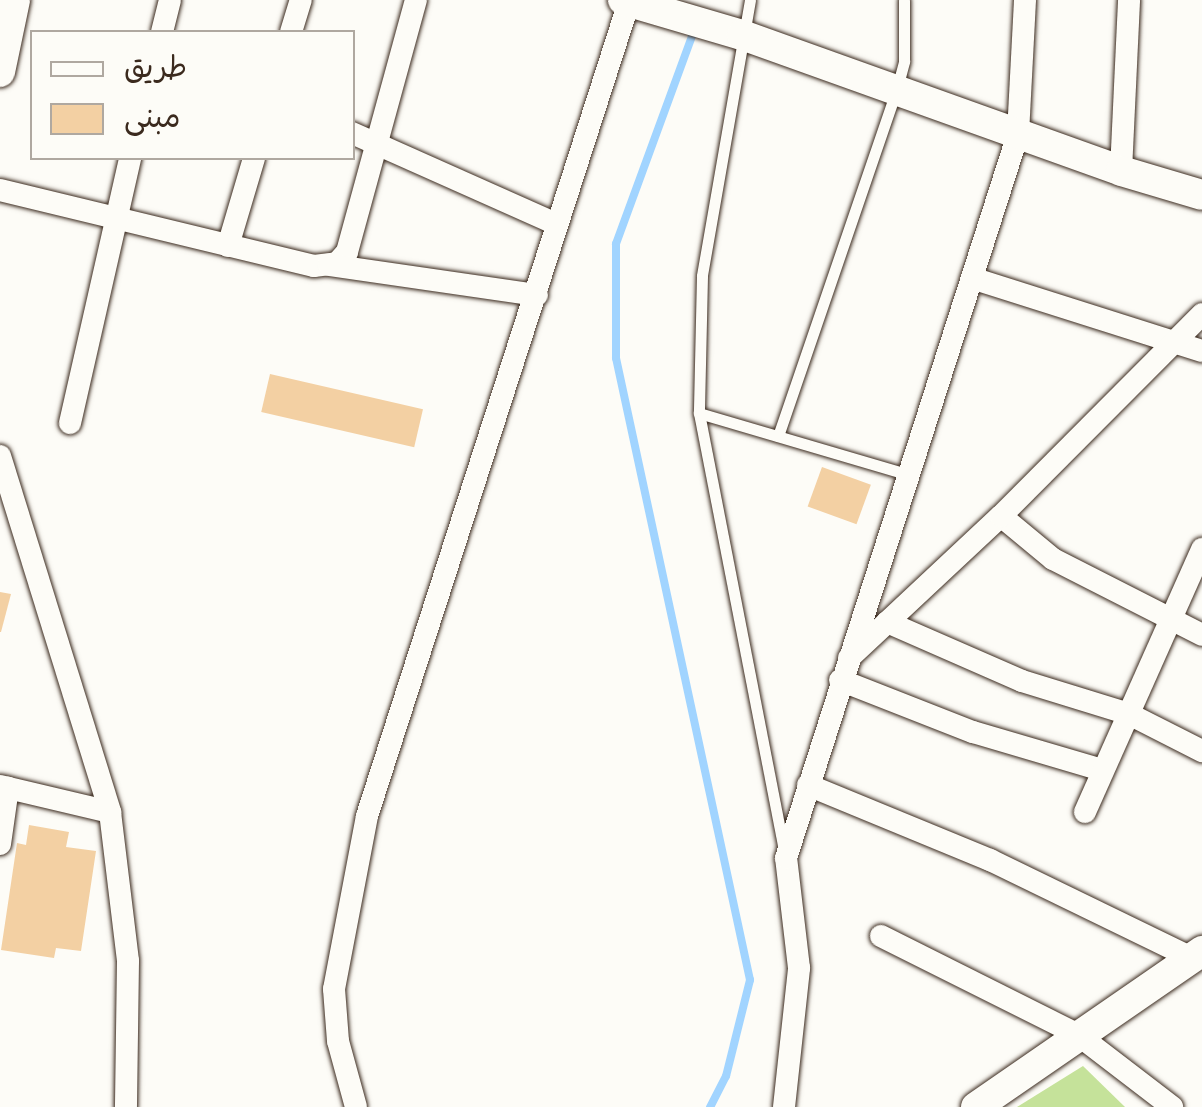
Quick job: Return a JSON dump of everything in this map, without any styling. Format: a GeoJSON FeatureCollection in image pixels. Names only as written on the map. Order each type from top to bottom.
{"type":"FeatureCollection","features":[{"type":"Feature","properties":{"kind":"street"},"geometry":{"type":"LineString","coordinates":[[0,72],[15,0]]}},
{"type":"Feature","properties":{"kind":"street"},"geometry":{"type":"LineString","coordinates":[[162,30],[170,0]]}},
{"type":"Feature","properties":{"kind":"street"},"geometry":{"type":"LineString","coordinates":[[292,30],[301,0]]}},
{"type":"Feature","properties":{"kind":"street"},"geometry":{"type":"LineString","coordinates":[[329,265],[346,252],[363,139],[416,0]]}},
{"type":"Feature","properties":{"kind":"street"},"geometry":{"type":"LineString","coordinates":[[789,1103],[799,968],[786,858],[843,670],[1018,134],[1024,0]]}},
{"type":"Feature","properties":{"kind":"street"},"geometry":{"type":"LineString","coordinates":[[1121,172],[1128,0]]}},
{"type":"Feature","properties":{"kind":"street"},"geometry":{"type":"LineString","coordinates":[[356,1107],[334,1016],[338,955],[354,872],[379,773],[536,294],[626,1],[732,32],[897,88],[1121,172],[1202,195]]}},
{"type":"Feature","properties":{"kind":"street"},"geometry":{"type":"LineString","coordinates":[[363,139],[556,224]]}},
{"type":"Feature","properties":{"kind":"street"},"geometry":{"type":"LineString","coordinates":[[70,423],[129,160]]}},
{"type":"Feature","properties":{"kind":"street"},"geometry":{"type":"LineString","coordinates":[[228,246],[253,160]]}},
{"type":"Feature","properties":{"kind":"street"},"geometry":{"type":"LineString","coordinates":[[0,190],[114,221],[314,266],[536,294]]}},
{"type":"Feature","properties":{"kind":"street"},"geometry":{"type":"LineString","coordinates":[[972,278],[1202,351]]}},
{"type":"Feature","properties":{"kind":"street"},"geometry":{"type":"LineString","coordinates":[[843,670],[887,622],[1180,341],[1202,314]]}},
{"type":"Feature","properties":{"kind":"street"},"geometry":{"type":"LineString","coordinates":[[0,456],[110,812],[128,961],[126,1107]]}},
{"type":"Feature","properties":{"kind":"street"},"geometry":{"type":"LineString","coordinates":[[1001,516],[1053,558],[1202,636]]}},
{"type":"Feature","properties":{"kind":"street"},"geometry":{"type":"LineString","coordinates":[[1085,812],[1202,549]]}},
{"type":"Feature","properties":{"kind":"street"},"geometry":{"type":"LineString","coordinates":[[887,622],[1022,681],[1129,714],[1202,751]]}},
{"type":"Feature","properties":{"kind":"street"},"geometry":{"type":"LineString","coordinates":[[843,670],[973,732],[1102,770]]}},
{"type":"Feature","properties":{"kind":"street"},"geometry":{"type":"LineString","coordinates":[[808,785],[990,860],[1197,954]]}},
{"type":"Feature","properties":{"kind":"street"},"geometry":{"type":"LineString","coordinates":[[0,844],[4,787],[110,812]]}},
{"type":"Feature","properties":{"kind":"street"},"geometry":{"type":"LineString","coordinates":[[881,936],[1077,1034],[1172,1107]]}},
{"type":"Feature","properties":{"kind":"street"},"geometry":{"type":"LineString","coordinates":[[976,1107],[1197,954]]}},
{"type":"Feature","properties":{"kind":"lane"},"geometry":{"type":"LineString","coordinates":[[750,0],[732,32],[700,295],[699,413],[786,858]]}},
{"type":"Feature","properties":{"kind":"lane"},"geometry":{"type":"LineString","coordinates":[[778,436],[897,88],[904,61],[904,0]]}},
{"type":"Feature","properties":{"kind":"lane"},"geometry":{"type":"LineString","coordinates":[[699,413],[909,475]]}},
{"type":"Feature","properties":{"kind":"green space"},"geometry":{"type":"Polygon","coordinates":[[[1083,1066],[1125,1107],[1017,1107],[1083,1066]]]}},
{"type":"Feature","properties":{"kind":"building"},"geometry":{"type":"Polygon","coordinates":[[[270,374],[423,409],[414,447],[261,412],[270,374]]]}},
{"type":"Feature","properties":{"kind":"building"},"geometry":{"type":"Polygon","coordinates":[[[822,467],[871,485],[856,524],[808,506],[822,467]]]}},
{"type":"Feature","properties":{"kind":"building"},"geometry":{"type":"Polygon","coordinates":[[[0,592],[11,594],[1,632],[0,632],[0,592]]]}},
{"type":"Feature","properties":{"kind":"building"},"geometry":{"type":"Polygon","coordinates":[[[29,825],[69,832],[66,847],[96,851],[81,951],[56,948],[54,958],[1,950],[17,843],[26,845],[29,825]]]}},
{"type":"Feature","properties":{"kind":"waterway"},"geometry":{"type":"LineString","coordinates":[[695,28],[616,244],[616,358],[750,980],[726,1076],[710,1107]]}}]}
